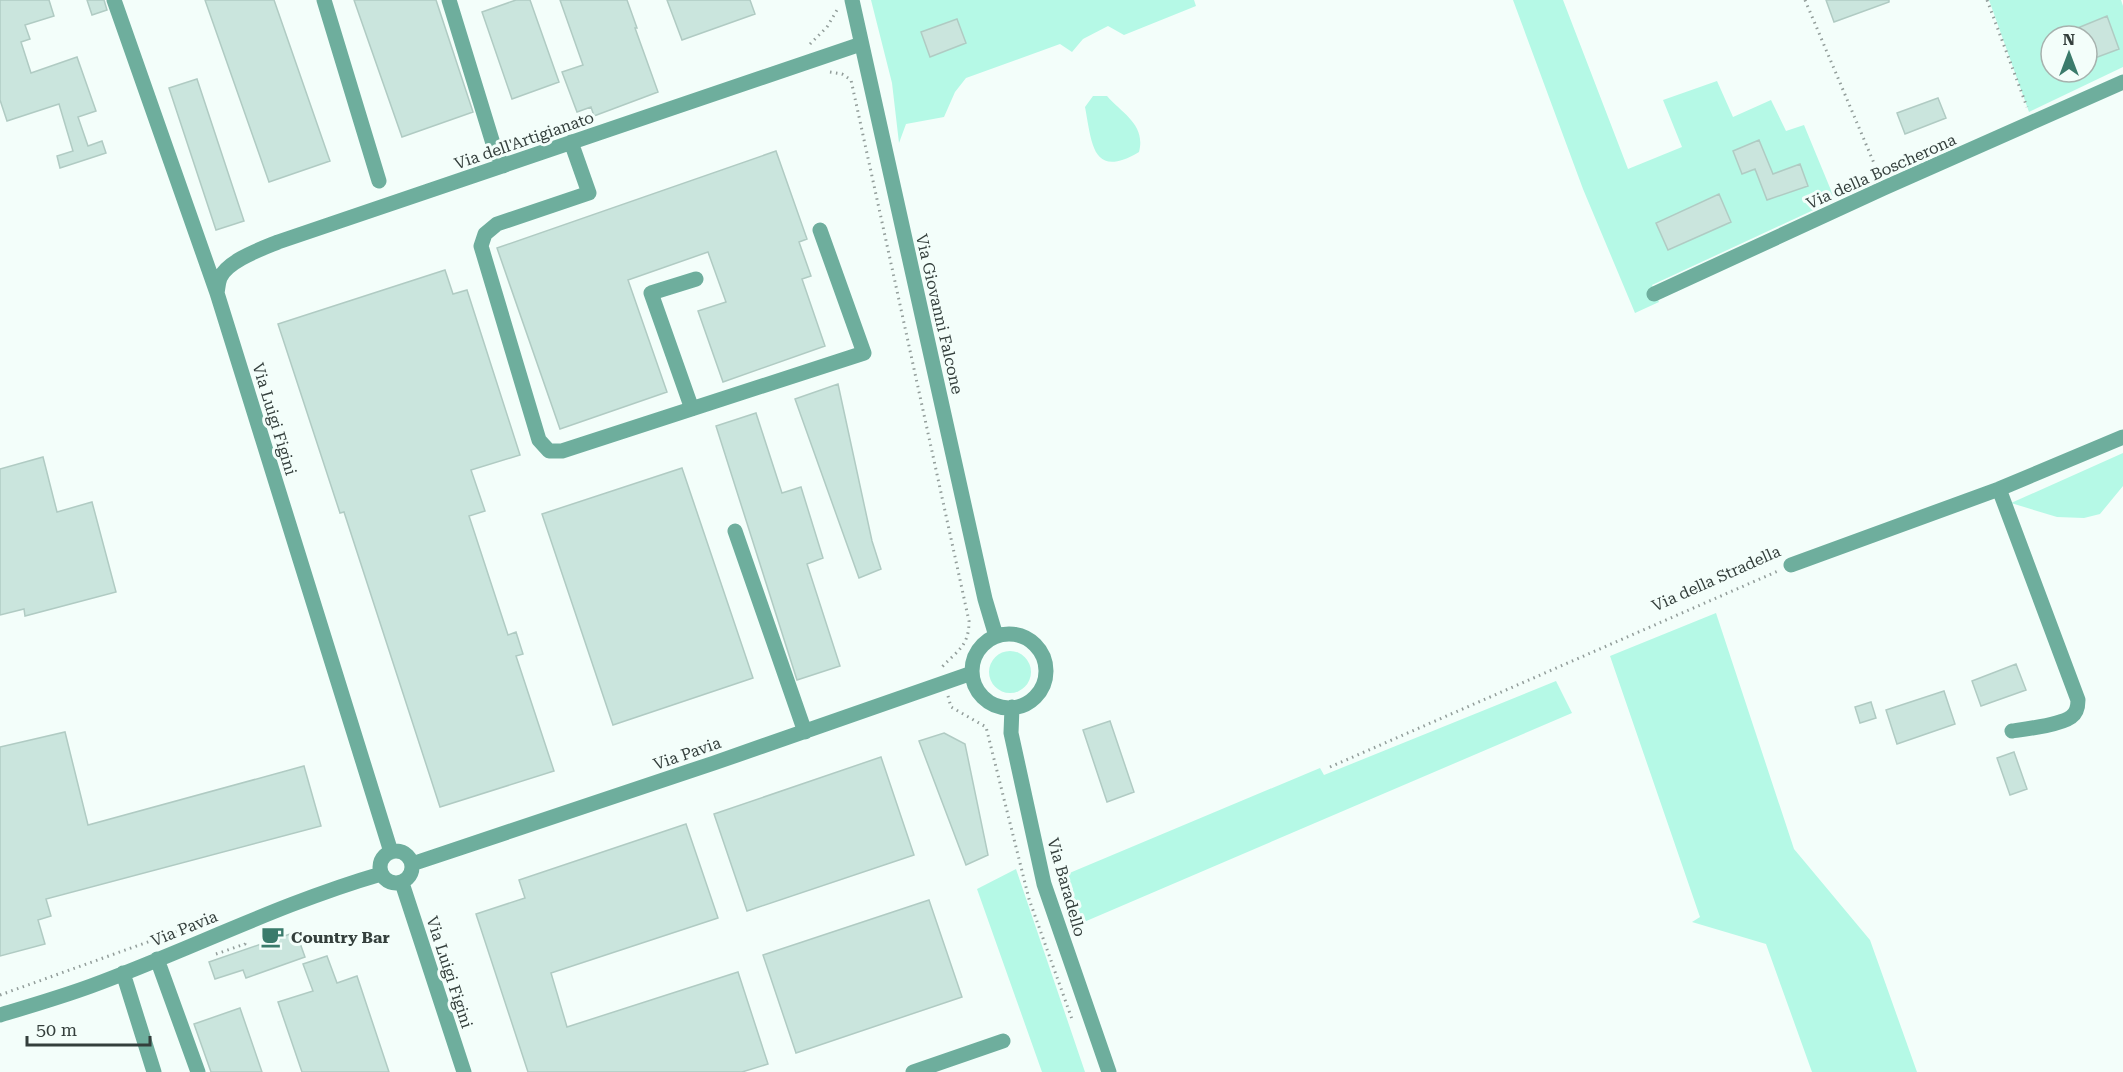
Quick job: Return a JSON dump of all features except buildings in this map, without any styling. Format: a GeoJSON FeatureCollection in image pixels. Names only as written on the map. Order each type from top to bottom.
{"type":"FeatureCollection","features":[{"type":"Feature","properties":{"kind":"street","name":"Via Luigi Figini"},"geometry":{"type":"LineString","coordinates":[[114,0],[217,293],[391,852]]}},
{"type":"Feature","properties":{"kind":"street"},"geometry":{"type":"LineString","coordinates":[[324,0],[379,181]]}},
{"type":"Feature","properties":{"kind":"street"},"geometry":{"type":"LineString","coordinates":[[449,0],[495,150],[503,166]]}},
{"type":"Feature","properties":{"kind":"street","name":"Via Giovanni Falcone"},"geometry":{"type":"LineString","coordinates":[[852,0],[985,598],[996,636]]}},
{"type":"Feature","properties":{"kind":"street","name":"Via dell'Artigianato"},"geometry":{"type":"LineString","coordinates":[[217,293],[220,277],[228,267],[278,242],[861,44]]}},
{"type":"Feature","properties":{"kind":"street","name":"Via della Boscherona"},"geometry":{"type":"LineString","coordinates":[[1654,294],[1884,188],[2123,82]]}},
{"type":"Feature","properties":{"kind":"street"},"geometry":{"type":"LineString","coordinates":[[572,142],[589,194],[497,225],[485,234],[482,246],[539,440],[549,451],[562,451],[864,353],[820,230]]}},
{"type":"Feature","properties":{"kind":"street"},"geometry":{"type":"LineString","coordinates":[[692,409],[651,293],[696,279]]}},
{"type":"Feature","properties":{"kind":"street","name":"Via della Stradella"},"geometry":{"type":"LineString","coordinates":[[1791,565],[1999,489],[2123,436]]}},
{"type":"Feature","properties":{"kind":"street"},"geometry":{"type":"LineString","coordinates":[[1999,489],[2078,700],[2078,709],[2071,717],[2012,731]]}},
{"type":"Feature","properties":{"kind":"street"},"geometry":{"type":"LineString","coordinates":[[735,531],[805,732]]}},
{"type":"Feature","properties":{"kind":"street"},"geometry":{"type":"LineString","coordinates":[[1008,633],[1021,636],[1041,651],[1046,663],[1046,675],[1042,687],[1035,698],[1024,704],[1000,707],[989,702],[975,684],[972,673],[973,661],[978,650],[996,636],[1008,633]]}},
{"type":"Feature","properties":{"kind":"street","name":"Via Pavia"},"geometry":{"type":"LineString","coordinates":[[412,864],[805,732],[972,673]]}},
{"type":"Feature","properties":{"kind":"street","name":"Via Baradello"},"geometry":{"type":"LineString","coordinates":[[1012,707],[1011,733],[1044,884],[1109,1072]]}},
{"type":"Feature","properties":{"kind":"street"},"geometry":{"type":"LineString","coordinates":[[400,851],[408,856],[412,864],[412,872],[402,883],[393,884],[381,874],[380,865],[384,857],[391,852],[400,851]]}},
{"type":"Feature","properties":{"kind":"street","name":"Via Pavia"},"geometry":{"type":"LineString","coordinates":[[0,1015],[91,986],[262,916],[349,883],[381,874]]}},
{"type":"Feature","properties":{"kind":"street","name":"Via Luigi Figini"},"geometry":{"type":"LineString","coordinates":[[402,883],[464,1072]]}},
{"type":"Feature","properties":{"kind":"street"},"geometry":{"type":"LineString","coordinates":[[157,959],[198,1072]]}},
{"type":"Feature","properties":{"kind":"street"},"geometry":{"type":"LineString","coordinates":[[123,973],[154,1072]]}},
{"type":"Feature","properties":{"kind":"street"},"geometry":{"type":"LineString","coordinates":[[913,1072],[1003,1041]]}},
{"type":"Feature","properties":{"kind":"path"},"geometry":{"type":"LineString","coordinates":[[1804,0],[1884,188]]}},
{"type":"Feature","properties":{"kind":"path"},"geometry":{"type":"LineString","coordinates":[[1987,0],[2033,123]]}},
{"type":"Feature","properties":{"kind":"path"},"geometry":{"type":"LineString","coordinates":[[837,6],[838,12],[827,27],[807,46],[815,72],[842,74],[851,80],[969,621],[969,634],[963,648],[942,666],[944,684]]}},
{"type":"Feature","properties":{"kind":"path","name":"Via della Stradella"},"geometry":{"type":"LineString","coordinates":[[1330,767],[1791,565]]}},
{"type":"Feature","properties":{"kind":"path"},"geometry":{"type":"LineString","coordinates":[[951,707],[986,727]]}},
{"type":"Feature","properties":{"kind":"path"},"geometry":{"type":"LineString","coordinates":[[0,995],[214,918]]}},
{"type":"Feature","properties":{"kind":"green space"},"geometry":{"type":"Polygon","coordinates":[[[871,0],[1194,0],[1196,6],[1124,35],[1108,26],[1083,39],[1072,52],[1060,44],[966,78],[955,92],[944,117],[906,124],[899,143],[892,83],[871,0]]]}},
{"type":"Feature","properties":{"kind":"green space"},"geometry":{"type":"Polygon","coordinates":[[[1513,0],[1563,0],[1628,169],[1682,147],[1663,100],[1717,81],[1733,117],[1771,100],[1786,131],[1804,125],[1835,200],[1652,285],[1659,302],[1635,313],[1583,189],[1513,0]]]}},
{"type":"Feature","properties":{"kind":"green space"},"geometry":{"type":"Polygon","coordinates":[[[1989,0],[2121,0],[2123,6],[2123,67],[2099,78],[2099,24],[2039,24],[2039,84],[2087,84],[2029,112],[1989,0]]]}},
{"type":"Feature","properties":{"kind":"green space"},"geometry":{"type":"Polygon","coordinates":[[[1093,96],[1107,96],[1132,121],[1139,134],[1139,152],[1123,160],[1112,162],[1103,160],[1097,154],[1085,107],[1093,96]]]}},
{"type":"Feature","properties":{"kind":"green space"},"geometry":{"type":"Polygon","coordinates":[[[2123,453],[2123,486],[2100,514],[2084,518],[2057,517],[2011,503],[2123,453]]]}},
{"type":"Feature","properties":{"kind":"green space"},"geometry":{"type":"Polygon","coordinates":[[[1716,613],[1794,849],[1870,940],[1917,1072],[1812,1072],[1766,944],[1692,922],[1700,917],[1610,656],[1716,613]]]}},
{"type":"Feature","properties":{"kind":"green space"},"geometry":{"type":"Polygon","coordinates":[[[1010,651],[1018,652],[1025,657],[1030,664],[1030,680],[1025,687],[1018,692],[1010,693],[1002,692],[995,687],[990,680],[989,672],[990,664],[995,657],[1002,652],[1010,651]]]}},
{"type":"Feature","properties":{"kind":"green space"},"geometry":{"type":"Polygon","coordinates":[[[1556,681],[1572,713],[1077,925],[1060,877],[1320,768],[1324,775],[1556,681]]]}},
{"type":"Feature","properties":{"kind":"green space"},"geometry":{"type":"Polygon","coordinates":[[[1016,869],[1085,1072],[1042,1072],[977,889],[1016,869]]]}},
{"type":"Feature","properties":{"kind":"place","name":"Country Bar"},"geometry":{"type":"Point","coordinates":[273,937]}}]}
